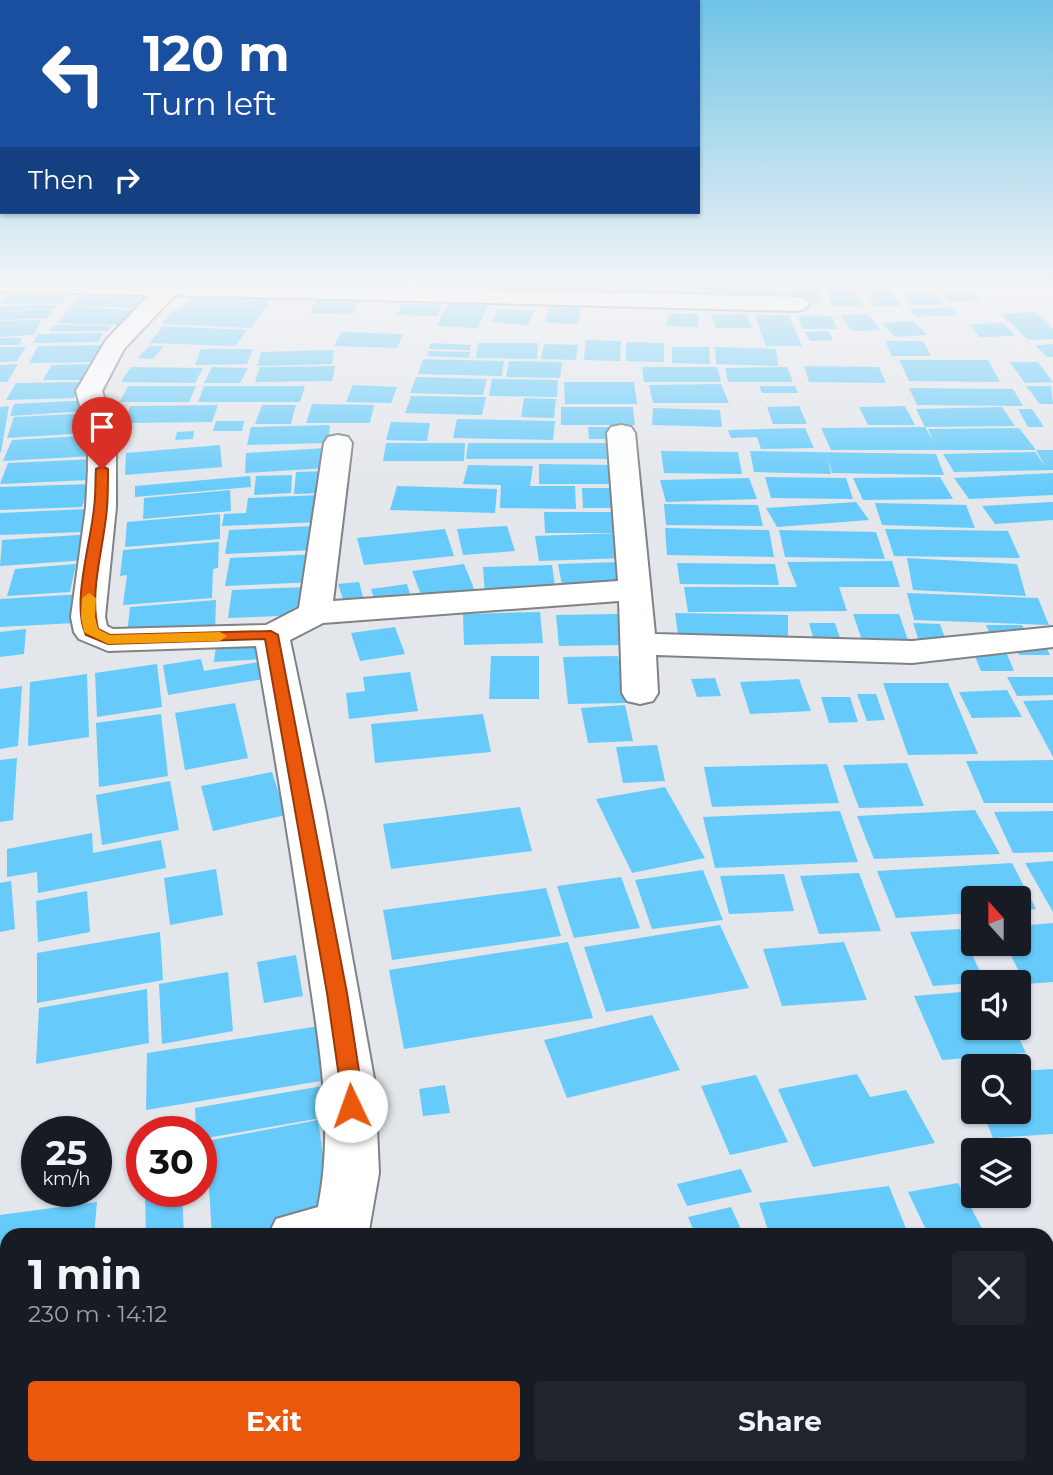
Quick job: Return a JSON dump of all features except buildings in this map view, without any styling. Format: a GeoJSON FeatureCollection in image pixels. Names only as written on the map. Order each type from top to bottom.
{"type":"FeatureCollection","features":[{"type":"Feature","properties":{"kind":"street"},"geometry":{"type":"LineString","coordinates":[[109,352],[89,391],[102,435],[101,507],[88,617],[91,632],[108,640],[271,635],[294,626],[315,612],[635,590]]}},
{"type":"Feature","properties":{"kind":"street"},"geometry":{"type":"LineString","coordinates":[[621,433],[635,590],[640,693]]}},
{"type":"Feature","properties":{"kind":"street"},"geometry":{"type":"LineString","coordinates":[[315,612],[338,443]]}},
{"type":"Feature","properties":{"kind":"street"},"geometry":{"type":"LineString","coordinates":[[271,635],[305,807],[351,1084],[352,1173],[327,1228]]}},
{"type":"Feature","properties":{"kind":"street"},"geometry":{"type":"LineString","coordinates":[[636,644],[912,652],[1053,638]]}},
{"type":"Feature","properties":{"kind":"slow traffic"},"geometry":{"type":"LineString","coordinates":[[89,598],[88,617],[91,632],[108,640],[220,636]]}},
{"type":"Feature","properties":{"kind":"route"},"geometry":{"type":"LineString","coordinates":[[102,469],[101,507],[90,584],[88,617],[91,632],[108,640],[271,635],[305,807],[337,993],[351,1084],[351,1106]]}}]}
